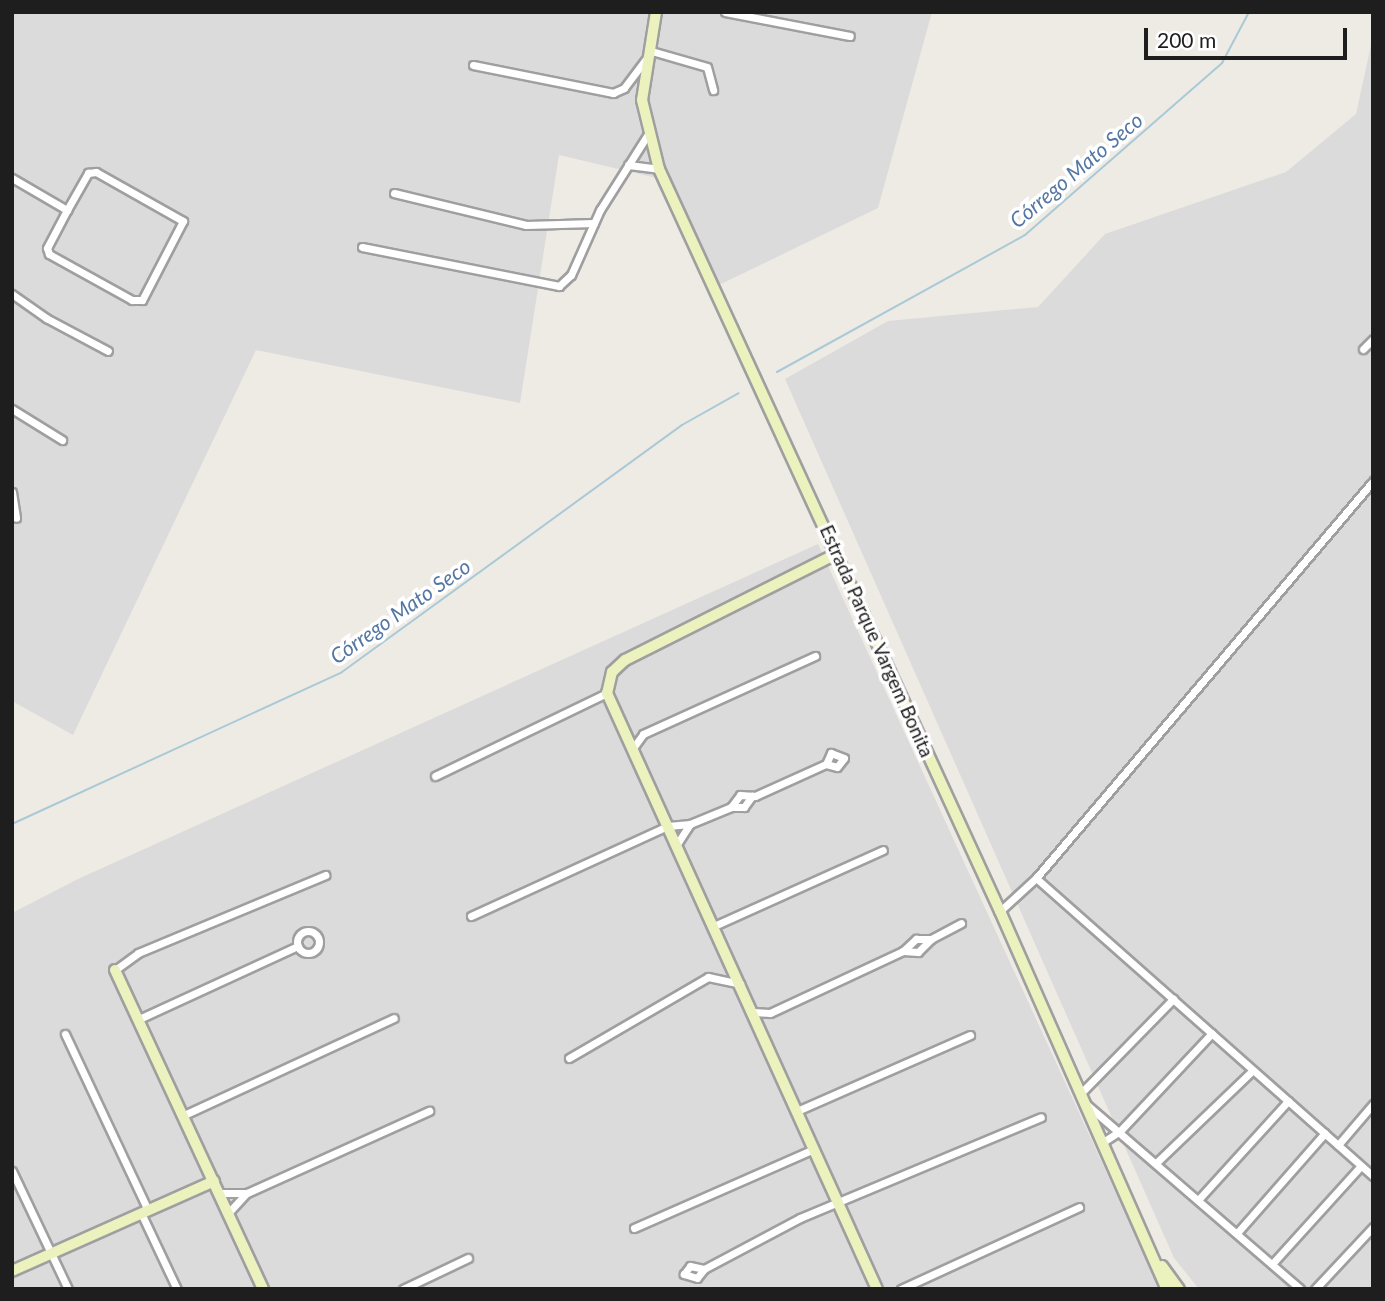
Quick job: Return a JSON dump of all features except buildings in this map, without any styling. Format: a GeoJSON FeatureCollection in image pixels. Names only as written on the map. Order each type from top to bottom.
{"type":"FeatureCollection","features":[{"type":"Feature","properties":{"kind":"street","name":"Estrada Parque Vargem Bonita"},"geometry":{"type":"LineString","coordinates":[[656,12],[647,55],[642,100],[648,134],[659,169],[1000,911],[1157,1260],[1167,1289]]}},
{"type":"Feature","properties":{"kind":"street"},"geometry":{"type":"LineString","coordinates":[[725,12],[850,36]]}},
{"type":"Feature","properties":{"kind":"street"},"geometry":{"type":"LineString","coordinates":[[473,65],[613,93],[624,88],[647,55],[707,68],[713,90]]}},
{"type":"Feature","properties":{"kind":"street"},"geometry":{"type":"LineString","coordinates":[[362,247],[555,287],[571,275],[594,223],[648,134]]}},
{"type":"Feature","properties":{"kind":"street"},"geometry":{"type":"LineString","coordinates":[[628,165],[659,169]]}},
{"type":"Feature","properties":{"kind":"street"},"geometry":{"type":"LineString","coordinates":[[93,171],[183,221],[142,300],[132,300],[48,252],[67,210],[93,171]]}},
{"type":"Feature","properties":{"kind":"street"},"geometry":{"type":"LineString","coordinates":[[12,178],[67,210]]}},
{"type":"Feature","properties":{"kind":"street"},"geometry":{"type":"LineString","coordinates":[[394,193],[526,225],[594,223]]}},
{"type":"Feature","properties":{"kind":"street"},"geometry":{"type":"LineString","coordinates":[[12,294],[46,318],[108,351]]}},
{"type":"Feature","properties":{"kind":"street"},"geometry":{"type":"LineString","coordinates":[[1363,349],[1373,339]]}},
{"type":"Feature","properties":{"kind":"street"},"geometry":{"type":"LineString","coordinates":[[12,409],[62,440]]}},
{"type":"Feature","properties":{"kind":"street"},"geometry":{"type":"LineString","coordinates":[[1000,911],[1036,878],[1373,481]]}},
{"type":"Feature","properties":{"kind":"street"},"geometry":{"type":"LineString","coordinates":[[12,492],[16,518]]}},
{"type":"Feature","properties":{"kind":"street"},"geometry":{"type":"LineString","coordinates":[[836,554],[625,660],[612,672],[607,693],[878,1289]]}},
{"type":"Feature","properties":{"kind":"street"},"geometry":{"type":"LineString","coordinates":[[626,733],[643,734],[815,656]]}},
{"type":"Feature","properties":{"kind":"street"},"geometry":{"type":"LineString","coordinates":[[435,776],[607,693]]}},
{"type":"Feature","properties":{"kind":"street"},"geometry":{"type":"LineString","coordinates":[[633,748],[643,734]]}},
{"type":"Feature","properties":{"kind":"street"},"geometry":{"type":"LineString","coordinates":[[731,807],[737,797],[752,796],[826,764]]}},
{"type":"Feature","properties":{"kind":"street"},"geometry":{"type":"LineString","coordinates":[[471,916],[668,826],[690,824],[731,807],[744,807],[752,796]]}},
{"type":"Feature","properties":{"kind":"street"},"geometry":{"type":"LineString","coordinates":[[677,844],[690,824]]}},
{"type":"Feature","properties":{"kind":"street"},"geometry":{"type":"LineString","coordinates":[[714,926],[883,850]]}},
{"type":"Feature","properties":{"kind":"street"},"geometry":{"type":"LineString","coordinates":[[263,1289],[116,970],[138,953],[325,875]]}},
{"type":"Feature","properties":{"kind":"street"},"geometry":{"type":"LineString","coordinates":[[1036,878],[1373,1176]]}},
{"type":"Feature","properties":{"kind":"street"},"geometry":{"type":"LineString","coordinates":[[759,1025],[770,1013],[903,951],[918,952],[931,939],[961,923]]}},
{"type":"Feature","properties":{"kind":"street"},"geometry":{"type":"LineString","coordinates":[[139,1019],[298,946]]}},
{"type":"Feature","properties":{"kind":"street"},"geometry":{"type":"LineString","coordinates":[[718,977],[730,964]]}},
{"type":"Feature","properties":{"kind":"street"},"geometry":{"type":"LineString","coordinates":[[569,1058],[613,1029],[654,1011],[681,990],[708,977],[718,977],[740,984]]}},
{"type":"Feature","properties":{"kind":"street"},"geometry":{"type":"LineString","coordinates":[[1173,999],[1083,1098],[1300,1289]]}},
{"type":"Feature","properties":{"kind":"street"},"geometry":{"type":"LineString","coordinates":[[753,1012],[770,1013]]}},
{"type":"Feature","properties":{"kind":"street"},"geometry":{"type":"LineString","coordinates":[[184,1115],[394,1018]]}},
{"type":"Feature","properties":{"kind":"street"},"geometry":{"type":"LineString","coordinates":[[1103,1142],[1120,1131],[1212,1033]]}},
{"type":"Feature","properties":{"kind":"street"},"geometry":{"type":"LineString","coordinates":[[65,1034],[177,1289]]}},
{"type":"Feature","properties":{"kind":"street"},"geometry":{"type":"LineString","coordinates":[[797,1111],[970,1035]]}},
{"type":"Feature","properties":{"kind":"street"},"geometry":{"type":"LineString","coordinates":[[1156,1163],[1253,1070]]}},
{"type":"Feature","properties":{"kind":"street"},"geometry":{"type":"LineString","coordinates":[[1198,1200],[1288,1101]]}},
{"type":"Feature","properties":{"kind":"street"},"geometry":{"type":"LineString","coordinates":[[1338,1144],[1373,1104]]}},
{"type":"Feature","properties":{"kind":"street"},"geometry":{"type":"LineString","coordinates":[[229,1212],[247,1193],[429,1111]]}},
{"type":"Feature","properties":{"kind":"street"},"geometry":{"type":"LineString","coordinates":[[704,1269],[838,1201],[864,1195],[1041,1117]]}},
{"type":"Feature","properties":{"kind":"street"},"geometry":{"type":"LineString","coordinates":[[1237,1233],[1325,1133]]}},
{"type":"Feature","properties":{"kind":"street"},"geometry":{"type":"LineString","coordinates":[[634,1228],[814,1149]]}},
{"type":"Feature","properties":{"kind":"street"},"geometry":{"type":"LineString","coordinates":[[1272,1264],[1361,1166]]}},
{"type":"Feature","properties":{"kind":"street"},"geometry":{"type":"LineString","coordinates":[[12,1171],[68,1289]]}},
{"type":"Feature","properties":{"kind":"street"},"geometry":{"type":"LineString","coordinates":[[12,1271],[214,1181]]}},
{"type":"Feature","properties":{"kind":"street"},"geometry":{"type":"LineString","coordinates":[[220,1193],[247,1193]]}},
{"type":"Feature","properties":{"kind":"street"},"geometry":{"type":"LineString","coordinates":[[901,1289],[1079,1207]]}},
{"type":"Feature","properties":{"kind":"street"},"geometry":{"type":"LineString","coordinates":[[1315,1289],[1373,1227]]}},
{"type":"Feature","properties":{"kind":"street"},"geometry":{"type":"LineString","coordinates":[[403,1289],[468,1258]]}},
{"type":"Feature","properties":{"kind":"street","name":"Estrada Parque Vargem Bonita"},"geometry":{"type":"LineString","coordinates":[[1157,1260],[1179,1289]]}},
{"type":"Feature","properties":{"kind":"shaded area"},"geometry":{"type":"Polygon","coordinates":[[[12,12],[932,12],[878,208],[719,285],[665,180],[559,155],[520,403],[256,350],[73,735],[12,701],[12,12]]]}},
{"type":"Feature","properties":{"kind":"shaded area"},"geometry":{"type":"Polygon","coordinates":[[[1373,36],[1373,1289],[1199,1289],[1174,1258],[785,379],[888,321],[1038,307],[1105,234],[1286,172],[1356,114],[1373,36]]]}},
{"type":"Feature","properties":{"kind":"shaded area"},"geometry":{"type":"Polygon","coordinates":[[[818,544],[1160,1289],[12,1289],[12,913],[78,879],[818,544]]]}},
{"type":"Feature","properties":{"kind":"waterway","name":"Córrego Mato Seco"},"geometry":{"type":"LineString","coordinates":[[777,372],[1025,235],[1222,63],[1249,12]]}},
{"type":"Feature","properties":{"kind":"waterway","name":"Córrego Mato Seco"},"geometry":{"type":"LineString","coordinates":[[12,824],[342,672],[682,425],[739,393]]}}]}
